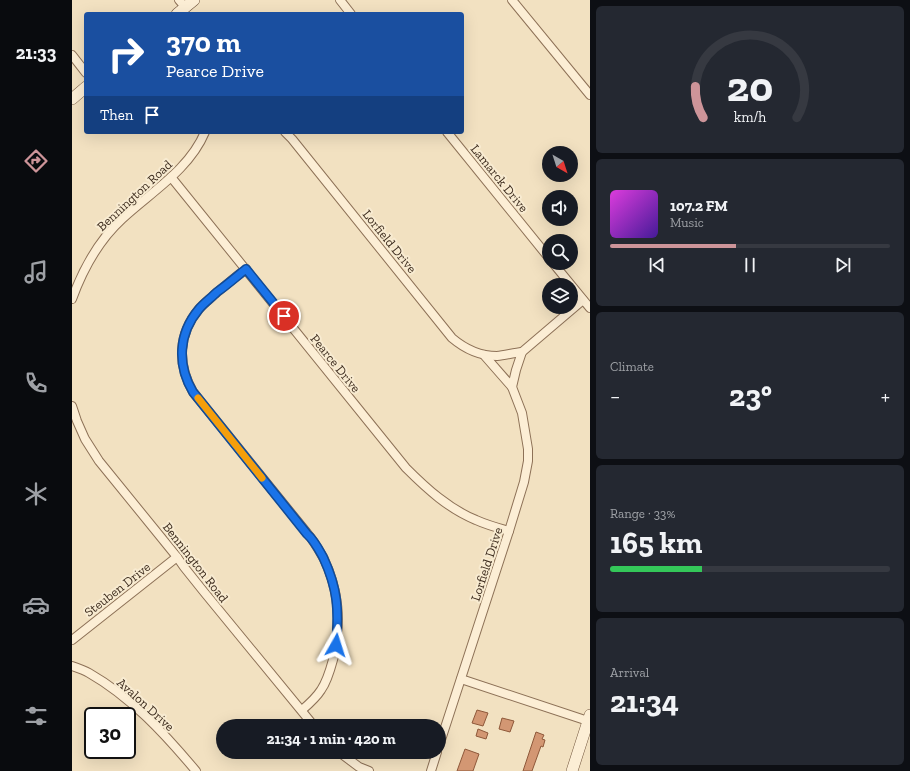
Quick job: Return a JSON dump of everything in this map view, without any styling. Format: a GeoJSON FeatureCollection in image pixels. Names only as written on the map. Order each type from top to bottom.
{"type":"FeatureCollection","features":[{"type":"Feature","properties":{"kind":"street"},"geometry":{"type":"LineString","coordinates":[[340,0],[349,12]]}},
{"type":"Feature","properties":{"kind":"street"},"geometry":{"type":"LineString","coordinates":[[512,0],[590,95]]}},
{"type":"Feature","properties":{"kind":"street"},"geometry":{"type":"LineString","coordinates":[[72,55],[84,70]]}},
{"type":"Feature","properties":{"kind":"street"},"geometry":{"type":"LineString","coordinates":[[72,99],[84,89]]}},
{"type":"Feature","properties":{"kind":"street","name":"Bennington Road"},"geometry":{"type":"LineString","coordinates":[[72,299],[83,271],[93,254],[112,229],[190,159],[204,134]]}},
{"type":"Feature","properties":{"kind":"street","name":"Lorfield Drive"},"geometry":{"type":"LineString","coordinates":[[287,134],[452,338],[469,350],[484,354],[497,356],[522,352]]}},
{"type":"Feature","properties":{"kind":"street","name":"Lamarck Drive"},"geometry":{"type":"LineString","coordinates":[[449,134],[542,249]]}},
{"type":"Feature","properties":{"kind":"street","name":"Pearce Drive"},"geometry":{"type":"LineString","coordinates":[[171,176],[398,459],[412,474],[440,500],[460,513],[475,520],[509,531]]}},
{"type":"Feature","properties":{"kind":"street"},"geometry":{"type":"LineString","coordinates":[[246,269],[205,303],[192,317],[183,338],[182,362],[188,384],[193,392],[307,534],[312,538],[327,566],[333,583],[338,607],[338,623],[332,665],[327,680],[321,690],[302,710]]}},
{"type":"Feature","properties":{"kind":"street"},"geometry":{"type":"LineString","coordinates":[[559,270],[590,308]]}},
{"type":"Feature","properties":{"kind":"street"},"geometry":{"type":"LineString","coordinates":[[512,387],[522,352],[583,300]]}},
{"type":"Feature","properties":{"kind":"street","name":"Lorfield Drive"},"geometry":{"type":"LineString","coordinates":[[446,726],[509,531],[524,482],[528,461],[528,449],[522,413],[512,387],[484,354]]}},
{"type":"Feature","properties":{"kind":"street","name":"Bennington Road"},"geometry":{"type":"LineString","coordinates":[[72,406],[85,439],[99,460],[177,556],[204,592],[309,719]]}},
{"type":"Feature","properties":{"kind":"street","name":"Steuben Drive"},"geometry":{"type":"LineString","coordinates":[[72,640],[177,556]]}},
{"type":"Feature","properties":{"kind":"street","name":"Avalon Drive"},"geometry":{"type":"LineString","coordinates":[[72,666],[88,672],[137,708],[163,734],[196,771]]}},
{"type":"Feature","properties":{"kind":"street"},"geometry":{"type":"LineString","coordinates":[[462,680],[589,718],[572,771]]}},
{"type":"Feature","properties":{"kind":"street"},"geometry":{"type":"LineString","coordinates":[[348,759],[359,767],[369,771]]}},
{"type":"Feature","properties":{"kind":"street"},"geometry":{"type":"LineString","coordinates":[[430,771],[434,759]]}},
{"type":"Feature","properties":{"kind":"building"},"geometry":{"type":"Polygon","coordinates":[[[477,710],[488,713],[483,726],[472,723],[477,710]]]}},
{"type":"Feature","properties":{"kind":"building"},"geometry":{"type":"Polygon","coordinates":[[[502,718],[514,721],[510,732],[499,729],[502,718]]]}},
{"type":"Feature","properties":{"kind":"building"},"geometry":{"type":"Polygon","coordinates":[[[478,729],[488,733],[486,739],[476,736],[478,729]]]}},
{"type":"Feature","properties":{"kind":"building"},"geometry":{"type":"Polygon","coordinates":[[[536,732],[544,735],[542,739],[545,740],[543,747],[541,746],[532,771],[523,771],[536,732]]]}},
{"type":"Feature","properties":{"kind":"building"},"geometry":{"type":"Polygon","coordinates":[[[465,749],[479,754],[473,771],[457,771],[465,749]]]}},
{"type":"Feature","properties":{"kind":"slow traffic"},"geometry":{"type":"LineString","coordinates":[[198,398],[262,478]]}},
{"type":"Feature","properties":{"kind":"route"},"geometry":{"type":"LineString","coordinates":[[284,316],[246,269],[205,303],[192,317],[183,338],[182,362],[188,384],[193,392],[307,534],[312,538],[320,552],[327,566],[336,595],[338,623],[336,645]]}}]}
